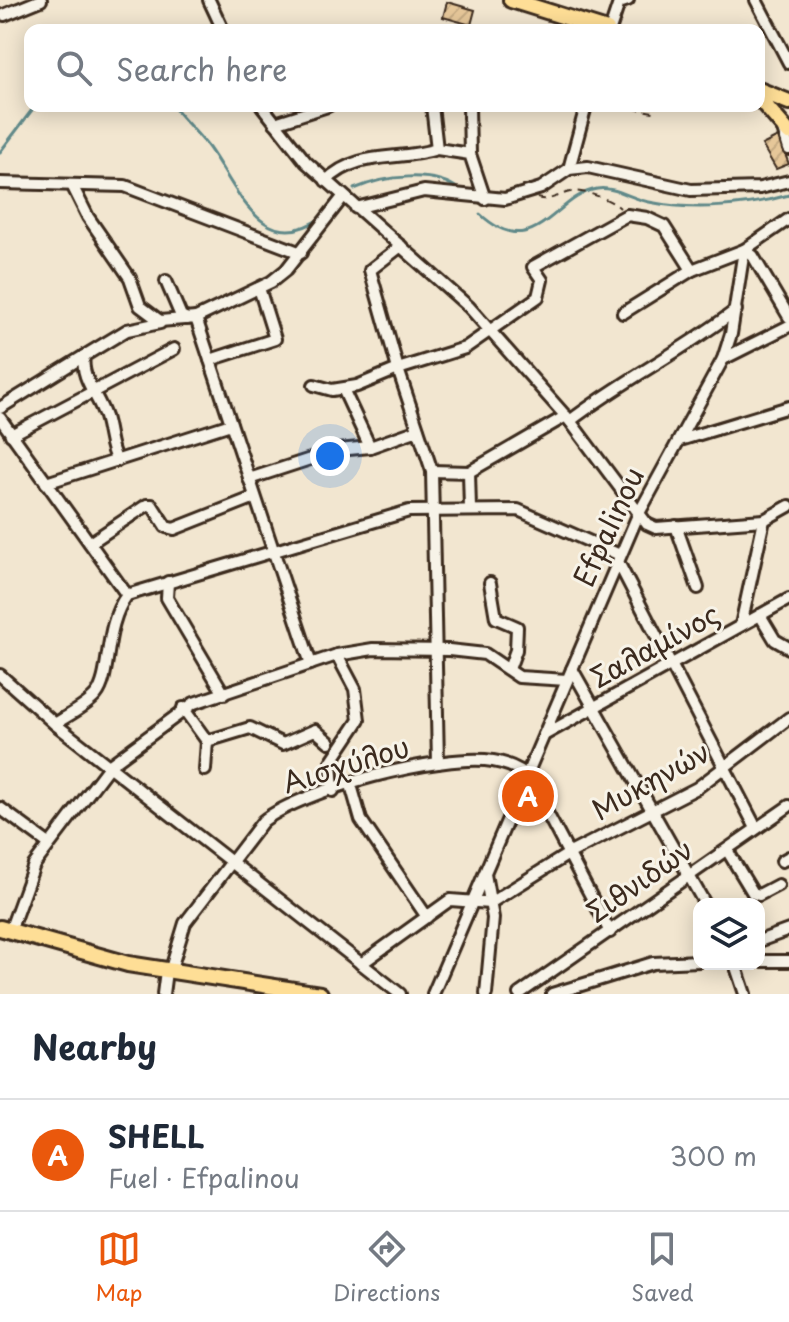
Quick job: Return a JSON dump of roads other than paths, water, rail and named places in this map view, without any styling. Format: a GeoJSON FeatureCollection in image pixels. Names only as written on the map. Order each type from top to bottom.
{"type":"FeatureCollection","features":[{"type":"Feature","properties":{"kind":"main road"},"geometry":{"type":"LineString","coordinates":[[511,0],[589,24]]}},
{"type":"Feature","properties":{"kind":"main road"},"geometry":{"type":"LineString","coordinates":[[765,92],[789,102],[778,113],[784,129]]}},
{"type":"Feature","properties":{"kind":"main road"},"geometry":{"type":"LineString","coordinates":[[765,105],[784,129]]}},
{"type":"Feature","properties":{"kind":"main road"},"geometry":{"type":"LineString","coordinates":[[5,930],[109,960],[168,972],[320,994]]}},
{"type":"Feature","properties":{"kind":"street"},"geometry":{"type":"LineString","coordinates":[[4,15],[41,0]]}},
{"type":"Feature","properties":{"kind":"street"},"geometry":{"type":"LineString","coordinates":[[209,0],[220,24]]}},
{"type":"Feature","properties":{"kind":"street"},"geometry":{"type":"LineString","coordinates":[[610,24],[619,3],[628,0]]}},
{"type":"Feature","properties":{"kind":"street"},"geometry":{"type":"LineString","coordinates":[[756,0],[789,63]]}},
{"type":"Feature","properties":{"kind":"street"},"geometry":{"type":"LineString","coordinates":[[267,112],[326,181],[459,297],[568,419],[638,515],[656,528],[764,520],[789,506]]}},
{"type":"Feature","properties":{"kind":"street"},"geometry":{"type":"LineString","coordinates":[[275,123],[309,112]]}},
{"type":"Feature","properties":{"kind":"street"},"geometry":{"type":"LineString","coordinates":[[433,112],[437,149]]}},
{"type":"Feature","properties":{"kind":"street"},"geometry":{"type":"LineString","coordinates":[[469,112],[470,154],[485,199]]}},
{"type":"Feature","properties":{"kind":"street"},"geometry":{"type":"LineString","coordinates":[[569,169],[581,112]]}},
{"type":"Feature","properties":{"kind":"street"},"geometry":{"type":"LineString","coordinates":[[784,129],[789,149]]}},
{"type":"Feature","properties":{"kind":"street"},"geometry":{"type":"LineString","coordinates":[[326,181],[345,165],[366,158],[437,149],[470,154]]}},
{"type":"Feature","properties":{"kind":"street"},"geometry":{"type":"LineString","coordinates":[[356,208],[424,191],[485,199],[525,194],[541,188],[569,169],[597,167],[659,185],[691,190],[760,188],[789,181]]}},
{"type":"Feature","properties":{"kind":"street"},"geometry":{"type":"LineString","coordinates":[[0,183],[125,186],[301,253]]}},
{"type":"Feature","properties":{"kind":"street"},"geometry":{"type":"LineString","coordinates":[[73,187],[130,278],[140,306],[153,318],[170,322]]}},
{"type":"Feature","properties":{"kind":"street"},"geometry":{"type":"LineString","coordinates":[[0,408],[127,330],[191,319],[259,288],[286,270],[343,197]]}},
{"type":"Feature","properties":{"kind":"street"},"geometry":{"type":"LineString","coordinates":[[314,385],[343,389],[465,348],[538,297],[542,280],[533,267],[627,215],[647,218],[664,226],[692,270]]}},
{"type":"Feature","properties":{"kind":"street"},"geometry":{"type":"LineString","coordinates":[[623,313],[692,270],[744,250],[789,219]]}},
{"type":"Feature","properties":{"kind":"street"},"geometry":{"type":"LineString","coordinates":[[401,246],[370,270],[398,369],[432,471],[438,763]]}},
{"type":"Feature","properties":{"kind":"street"},"geometry":{"type":"LineString","coordinates":[[744,250],[753,256],[789,317]]}},
{"type":"Feature","properties":{"kind":"street","name":"Efpalinou"},"geometry":{"type":"LineString","coordinates":[[433,994],[638,515],[723,359],[736,310],[744,250]]}},
{"type":"Feature","properties":{"kind":"street"},"geometry":{"type":"LineString","coordinates":[[166,281],[181,316],[191,319],[210,360],[311,664]]}},
{"type":"Feature","properties":{"kind":"street"},"geometry":{"type":"LineString","coordinates":[[210,360],[275,339],[259,288]]}},
{"type":"Feature","properties":{"kind":"street"},"geometry":{"type":"LineString","coordinates":[[432,471],[469,472],[568,419],[700,337],[736,310]]}},
{"type":"Feature","properties":{"kind":"street"},"geometry":{"type":"LineString","coordinates":[[723,359],[789,326]]}},
{"type":"Feature","properties":{"kind":"street"},"geometry":{"type":"LineString","coordinates":[[11,435],[174,349]]}},
{"type":"Feature","properties":{"kind":"street"},"geometry":{"type":"LineString","coordinates":[[84,356],[86,377],[104,412],[108,444],[117,461]]}},
{"type":"Feature","properties":{"kind":"street"},"geometry":{"type":"LineString","coordinates":[[343,389],[370,447]]}},
{"type":"Feature","properties":{"kind":"street"},"geometry":{"type":"LineString","coordinates":[[680,440],[789,407]]}},
{"type":"Feature","properties":{"kind":"street"},"geometry":{"type":"LineString","coordinates":[[0,418],[127,595]]}},
{"type":"Feature","properties":{"kind":"street"},"geometry":{"type":"LineString","coordinates":[[46,483],[231,424]]}},
{"type":"Feature","properties":{"kind":"street"},"geometry":{"type":"LineString","coordinates":[[249,479],[347,448],[370,447],[418,430]]}},
{"type":"Feature","properties":{"kind":"street"},"geometry":{"type":"LineString","coordinates":[[469,472],[470,509]]}},
{"type":"Feature","properties":{"kind":"street"},"geometry":{"type":"LineString","coordinates":[[90,543],[147,505],[156,509],[166,527],[174,529],[255,497]]}},
{"type":"Feature","properties":{"kind":"street"},"geometry":{"type":"LineString","coordinates":[[55,724],[98,692],[104,679],[111,630],[127,595],[400,512],[518,510],[619,558],[756,828]]}},
{"type":"Feature","properties":{"kind":"street"},"geometry":{"type":"LineString","coordinates":[[741,625],[764,520]]}},
{"type":"Feature","properties":{"kind":"street"},"geometry":{"type":"LineString","coordinates":[[676,526],[698,588]]}},
{"type":"Feature","properties":{"kind":"street"},"geometry":{"type":"LineString","coordinates":[[168,582],[167,598],[224,694]]}},
{"type":"Feature","properties":{"kind":"street"},"geometry":{"type":"LineString","coordinates":[[490,583],[496,618],[517,627],[516,650],[509,669]]}},
{"type":"Feature","properties":{"kind":"street","name":"Σαλαμίνος"},"geometry":{"type":"LineString","coordinates":[[544,735],[789,599]]}},
{"type":"Feature","properties":{"kind":"street"},"geometry":{"type":"LineString","coordinates":[[760,615],[775,640],[789,648]]}},
{"type":"Feature","properties":{"kind":"street"},"geometry":{"type":"LineString","coordinates":[[5,930],[27,878],[110,765],[183,708],[337,655],[373,649],[485,654],[519,677],[570,675],[594,707],[701,898]]}},
{"type":"Feature","properties":{"kind":"street"},"geometry":{"type":"LineString","coordinates":[[333,791],[331,762],[359,720],[355,689],[337,655]]}},
{"type":"Feature","properties":{"kind":"street"},"geometry":{"type":"LineString","coordinates":[[0,675],[55,724],[400,994]]}},
{"type":"Feature","properties":{"kind":"street"},"geometry":{"type":"LineString","coordinates":[[183,708],[207,741],[205,770]]}},
{"type":"Feature","properties":{"kind":"street","name":"Μυκηνών"},"geometry":{"type":"LineString","coordinates":[[490,903],[570,853],[726,767],[789,718]]}},
{"type":"Feature","properties":{"kind":"street"},"geometry":{"type":"LineString","coordinates":[[207,741],[250,728],[283,744],[315,730],[329,742]]}},
{"type":"Feature","properties":{"kind":"street","name":"Αισχύλου"},"geometry":{"type":"LineString","coordinates":[[163,994],[179,933],[232,860],[271,815],[410,766],[491,761],[527,775]]}},
{"type":"Feature","properties":{"kind":"street"},"geometry":{"type":"LineString","coordinates":[[527,775],[610,932]]}},
{"type":"Feature","properties":{"kind":"street"},"geometry":{"type":"LineString","coordinates":[[351,785],[361,820],[427,917]]}},
{"type":"Feature","properties":{"kind":"street","name":"Σιθνιδών"},"geometry":{"type":"LineString","coordinates":[[519,994],[789,806]]}},
{"type":"Feature","properties":{"kind":"street"},"geometry":{"type":"LineString","coordinates":[[0,808],[49,844]]}},
{"type":"Feature","properties":{"kind":"street"},"geometry":{"type":"LineString","coordinates":[[727,850],[753,893],[759,895],[778,885]]}},
{"type":"Feature","properties":{"kind":"street"},"geometry":{"type":"LineString","coordinates":[[485,874],[493,918],[486,994]]}},
{"type":"Feature","properties":{"kind":"street"},"geometry":{"type":"LineString","coordinates":[[361,964],[450,900],[473,899],[490,903]]}},
{"type":"Feature","properties":{"kind":"street"},"geometry":{"type":"LineString","coordinates":[[765,939],[789,930]]}},
{"type":"Feature","properties":{"kind":"street"},"geometry":{"type":"LineString","coordinates":[[552,994],[653,963],[693,961]]}},
{"type":"Feature","properties":{"kind":"street"},"geometry":{"type":"LineString","coordinates":[[765,961],[789,961]]}},
{"type":"Feature","properties":{"kind":"street"},"geometry":{"type":"LineString","coordinates":[[737,970],[745,994]]}},
{"type":"Feature","properties":{"kind":"waterway"},"geometry":{"type":"LineString","coordinates":[[0,152],[30,112]]}},
{"type":"Feature","properties":{"kind":"waterway"},"geometry":{"type":"LineString","coordinates":[[178,112],[209,148],[241,198],[267,224],[283,230],[301,228],[322,217]]}},
{"type":"Feature","properties":{"kind":"waterway"},"geometry":{"type":"LineString","coordinates":[[354,189],[394,178],[424,177],[450,184],[461,191]]}},
{"type":"Feature","properties":{"kind":"waterway"},"geometry":{"type":"LineString","coordinates":[[480,214],[499,228],[515,233],[530,230],[582,194],[597,189],[610,189],[666,205],[701,207],[737,205],[789,195]]}},
{"type":"Feature","properties":{"kind":"place","name":"SHELL"},"geometry":{"type":"Point","coordinates":[528,796]}}]}
